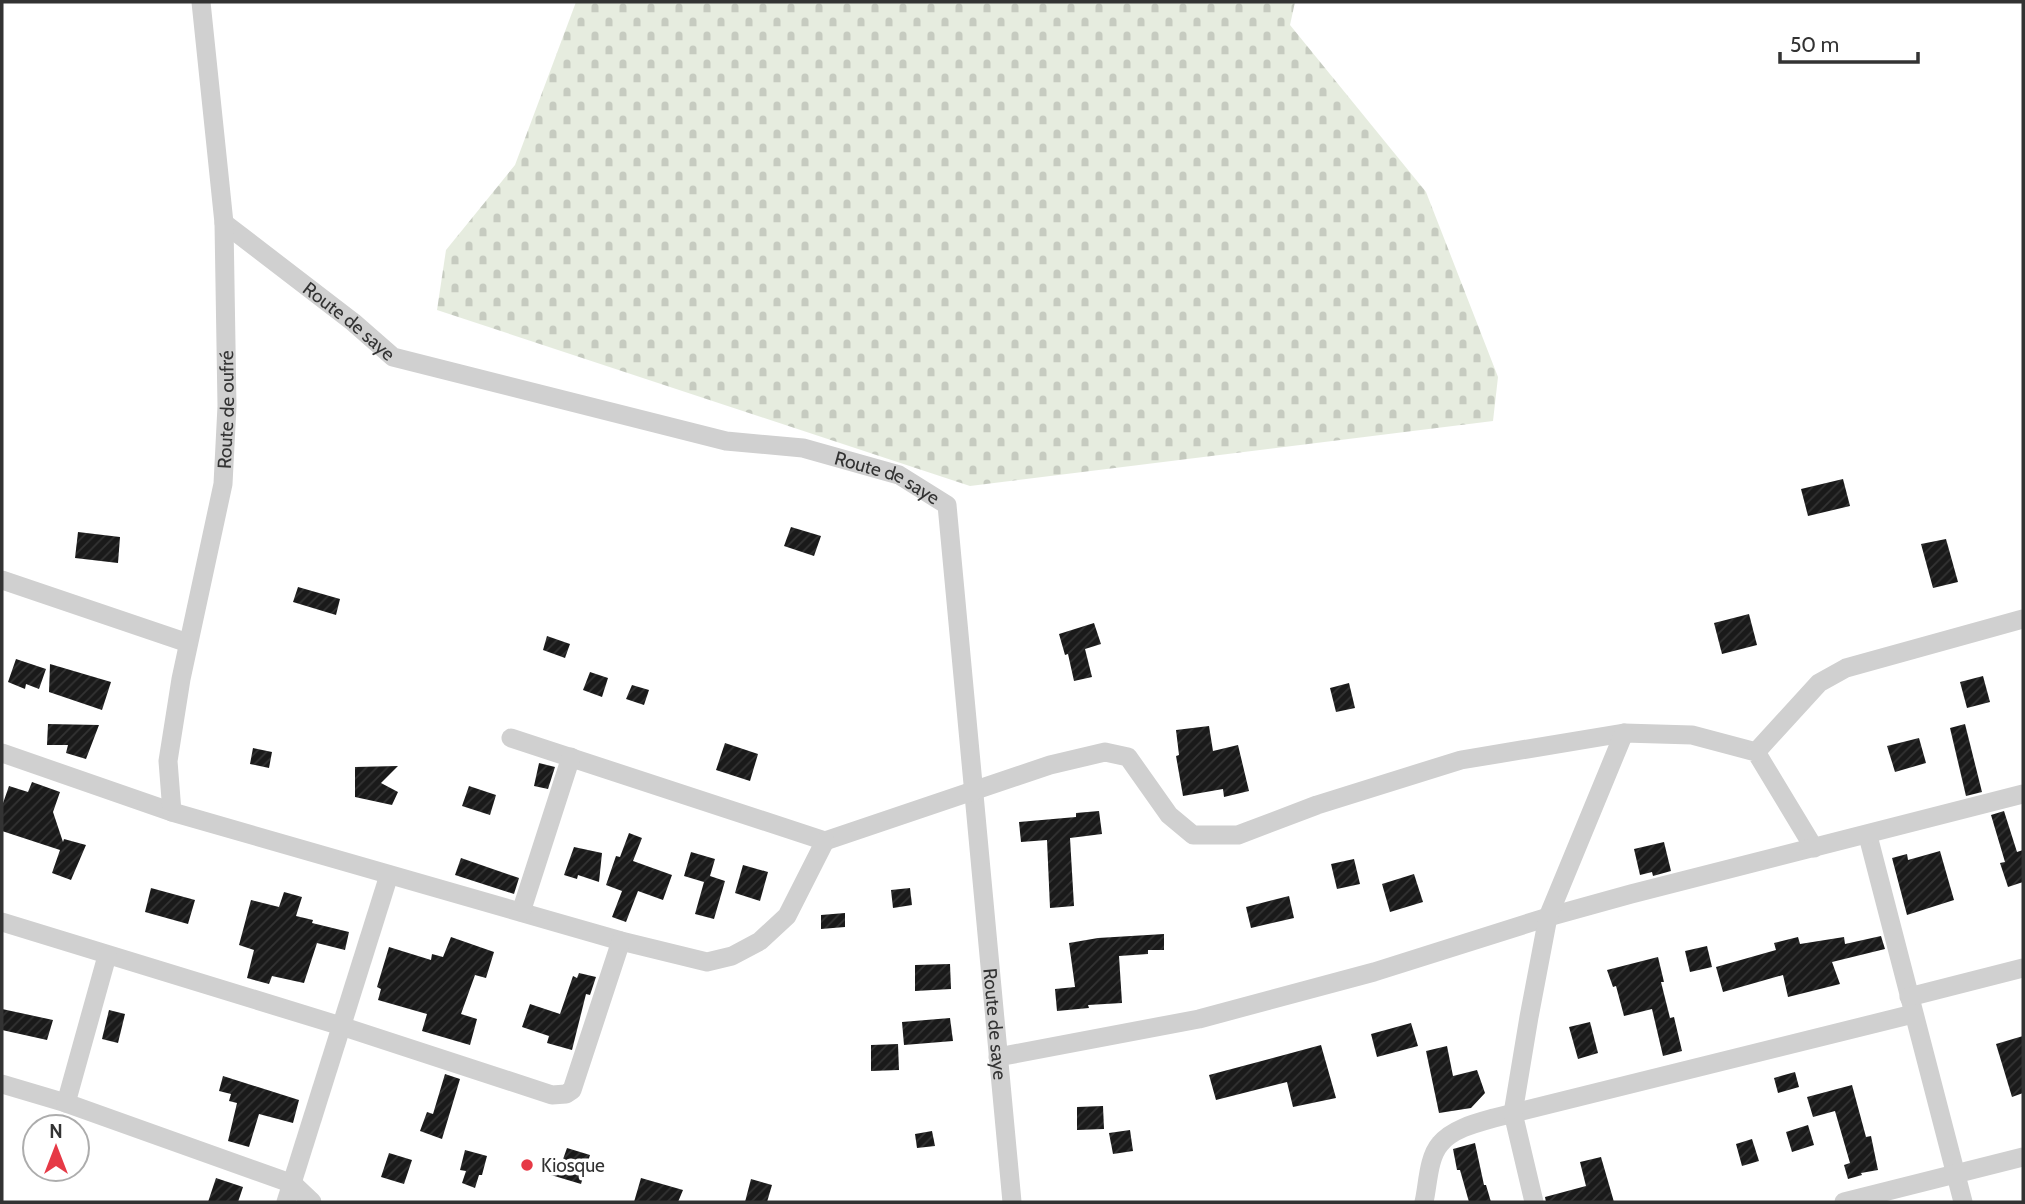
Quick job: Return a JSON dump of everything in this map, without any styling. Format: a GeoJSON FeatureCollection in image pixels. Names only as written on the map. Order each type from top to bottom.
{"type":"FeatureCollection","features":[{"type":"Feature","properties":{"kind":"street","name":"Route de oufré"},"geometry":{"type":"LineString","coordinates":[[172,812],[169,761],[188,643],[223,484],[227,406],[224,223],[201,2]]}},
{"type":"Feature","properties":{"kind":"street","name":"Route de saye"},"geometry":{"type":"LineString","coordinates":[[224,223],[393,356],[726,441],[803,448],[899,475],[947,505],[1013,1202]]}},
{"type":"Feature","properties":{"kind":"street"},"geometry":{"type":"LineString","coordinates":[[2,580],[188,643]]}},
{"type":"Feature","properties":{"kind":"street"},"geometry":{"type":"LineString","coordinates":[[1756,752],[1819,683],[1846,667],[2023,619]]}},
{"type":"Feature","properties":{"kind":"street"},"geometry":{"type":"LineString","coordinates":[[1534,1202],[1513,1113],[1548,917],[1624,733]]}},
{"type":"Feature","properties":{"kind":"street"},"geometry":{"type":"LineString","coordinates":[[511,737],[825,841],[1050,765],[1105,752],[1128,757],[1168,815],[1193,835],[1238,835],[1317,805],[1461,760],[1624,733],[1692,735],[1756,752],[1814,848]]}},
{"type":"Feature","properties":{"kind":"street"},"geometry":{"type":"LineString","coordinates":[[2,752],[172,812],[621,941],[707,962],[732,956],[760,941],[787,916],[825,841]]}},
{"type":"Feature","properties":{"kind":"street"},"geometry":{"type":"LineString","coordinates":[[522,912],[571,757]]}},
{"type":"Feature","properties":{"kind":"street"},"geometry":{"type":"LineString","coordinates":[[998,1057],[1199,1018],[1374,972],[1548,917],[2023,794]]}},
{"type":"Feature","properties":{"kind":"street"},"geometry":{"type":"LineString","coordinates":[[1868,836],[1963,1202]]}},
{"type":"Feature","properties":{"kind":"street"},"geometry":{"type":"LineString","coordinates":[[290,1193],[389,874]]}},
{"type":"Feature","properties":{"kind":"street"},"geometry":{"type":"LineString","coordinates":[[2,922],[341,1026],[552,1095],[566,1094],[572,1090],[621,941]]}},
{"type":"Feature","properties":{"kind":"street"},"geometry":{"type":"LineString","coordinates":[[66,1103],[107,956]]}},
{"type":"Feature","properties":{"kind":"street"},"geometry":{"type":"LineString","coordinates":[[1424,1202],[1432,1162],[1440,1144],[1464,1127],[1911,1006],[2023,968]]}},
{"type":"Feature","properties":{"kind":"street"},"geometry":{"type":"LineString","coordinates":[[2,1084],[66,1103],[312,1202]]}},
{"type":"Feature","properties":{"kind":"street"},"geometry":{"type":"LineString","coordinates":[[1844,1202],[2023,1157]]}},
{"type":"Feature","properties":{"kind":"green space"},"geometry":{"type":"Polygon","coordinates":[[[576,2],[1295,2],[1290,25],[1426,192],[1498,377],[1493,421],[970,486],[437,310],[446,250],[515,165],[576,2]]]}},
{"type":"Feature","properties":{"kind":"building"},"geometry":{"type":"Polygon","coordinates":[[[1843,479],[1850,506],[1808,516],[1801,489],[1843,479]]]}},
{"type":"Feature","properties":{"kind":"building"},"geometry":{"type":"Polygon","coordinates":[[[791,527],[821,536],[814,556],[784,546],[791,527]]]}},
{"type":"Feature","properties":{"kind":"building"},"geometry":{"type":"Polygon","coordinates":[[[78,532],[120,537],[118,563],[75,558],[78,532]]]}},
{"type":"Feature","properties":{"kind":"building"},"geometry":{"type":"Polygon","coordinates":[[[1946,539],[1958,582],[1933,588],[1921,544],[1946,539]]]}},
{"type":"Feature","properties":{"kind":"building"},"geometry":{"type":"Polygon","coordinates":[[[298,587],[340,599],[336,615],[293,602],[298,587]]]}},
{"type":"Feature","properties":{"kind":"building"},"geometry":{"type":"Polygon","coordinates":[[[1749,614],[1757,645],[1722,654],[1714,623],[1749,614]]]}},
{"type":"Feature","properties":{"kind":"building"},"geometry":{"type":"Polygon","coordinates":[[[1094,623],[1101,644],[1085,649],[1092,677],[1074,681],[1068,654],[1065,655],[1059,634],[1094,623]]]}},
{"type":"Feature","properties":{"kind":"building"},"geometry":{"type":"Polygon","coordinates":[[[547,636],[570,644],[565,658],[543,650],[547,636]]]}},
{"type":"Feature","properties":{"kind":"building"},"geometry":{"type":"Polygon","coordinates":[[[16,659],[46,669],[39,689],[26,684],[25,689],[8,682],[16,659]]]}},
{"type":"Feature","properties":{"kind":"building"},"geometry":{"type":"Polygon","coordinates":[[[50,664],[111,682],[102,710],[49,692],[50,664]]]}},
{"type":"Feature","properties":{"kind":"building"},"geometry":{"type":"Polygon","coordinates":[[[590,672],[608,678],[602,697],[583,690],[590,672]]]}},
{"type":"Feature","properties":{"kind":"building"},"geometry":{"type":"Polygon","coordinates":[[[1983,676],[1990,702],[1967,708],[1960,682],[1983,676]]]}},
{"type":"Feature","properties":{"kind":"building"},"geometry":{"type":"Polygon","coordinates":[[[1349,683],[1355,708],[1336,712],[1330,688],[1349,683]]]}},
{"type":"Feature","properties":{"kind":"building"},"geometry":{"type":"Polygon","coordinates":[[[632,685],[649,690],[644,705],[626,699],[632,685]]]}},
{"type":"Feature","properties":{"kind":"building"},"geometry":{"type":"Polygon","coordinates":[[[48,724],[99,725],[86,759],[66,753],[68,745],[47,745],[48,724]]]}},
{"type":"Feature","properties":{"kind":"building"},"geometry":{"type":"Polygon","coordinates":[[[1965,724],[1982,792],[1966,796],[1950,728],[1965,724]]]}},
{"type":"Feature","properties":{"kind":"building"},"geometry":{"type":"Polygon","coordinates":[[[1209,726],[1213,751],[1238,745],[1249,791],[1224,797],[1223,789],[1183,796],[1176,756],[1179,755],[1176,730],[1209,726]]]}},
{"type":"Feature","properties":{"kind":"building"},"geometry":{"type":"Polygon","coordinates":[[[1919,738],[1926,763],[1895,772],[1887,746],[1919,738]]]}},
{"type":"Feature","properties":{"kind":"building"},"geometry":{"type":"Polygon","coordinates":[[[725,743],[758,754],[750,781],[716,770],[725,743]]]}},
{"type":"Feature","properties":{"kind":"building"},"geometry":{"type":"Polygon","coordinates":[[[253,748],[272,752],[269,768],[250,764],[253,748]]]}},
{"type":"Feature","properties":{"kind":"building"},"geometry":{"type":"Polygon","coordinates":[[[539,763],[555,767],[548,789],[534,786],[539,763]]]}},
{"type":"Feature","properties":{"kind":"building"},"geometry":{"type":"Polygon","coordinates":[[[398,766],[381,783],[398,792],[392,805],[355,797],[355,767],[398,766]]]}},
{"type":"Feature","properties":{"kind":"building"},"geometry":{"type":"Polygon","coordinates":[[[32,782],[60,792],[53,812],[63,842],[64,839],[86,845],[71,880],[52,873],[60,850],[2,831],[2,806],[9,786],[28,792],[32,782]]]}},
{"type":"Feature","properties":{"kind":"building"},"geometry":{"type":"Polygon","coordinates":[[[469,786],[496,795],[490,815],[462,806],[469,786]]]}},
{"type":"Feature","properties":{"kind":"building"},"geometry":{"type":"Polygon","coordinates":[[[1099,811],[1102,834],[1070,838],[1074,906],[1050,908],[1047,840],[1021,842],[1019,822],[1076,817],[1076,813],[1099,811]]]}},
{"type":"Feature","properties":{"kind":"building"},"geometry":{"type":"Polygon","coordinates":[[[2004,811],[2017,852],[2023,850],[2023,882],[2008,887],[2000,863],[2005,862],[1991,815],[2004,811]]]}},
{"type":"Feature","properties":{"kind":"building"},"geometry":{"type":"Polygon","coordinates":[[[629,833],[642,838],[633,861],[672,875],[663,900],[638,891],[626,922],[612,917],[622,891],[606,885],[616,856],[620,857],[629,833]]]}},
{"type":"Feature","properties":{"kind":"building"},"geometry":{"type":"Polygon","coordinates":[[[1664,842],[1671,871],[1653,876],[1652,872],[1640,875],[1634,849],[1664,842]]]}},
{"type":"Feature","properties":{"kind":"building"},"geometry":{"type":"Polygon","coordinates":[[[574,847],[602,853],[599,882],[578,875],[577,879],[564,875],[574,847]]]}},
{"type":"Feature","properties":{"kind":"building"},"geometry":{"type":"Polygon","coordinates":[[[1940,851],[1954,900],[1907,915],[1892,858],[1907,854],[1908,860],[1940,851]]]}},
{"type":"Feature","properties":{"kind":"building"},"geometry":{"type":"Polygon","coordinates":[[[691,852],[715,859],[710,876],[725,881],[714,919],[695,914],[704,882],[684,876],[691,852]]]}},
{"type":"Feature","properties":{"kind":"building"},"geometry":{"type":"Polygon","coordinates":[[[461,858],[519,878],[514,894],[455,875],[461,858]]]}},
{"type":"Feature","properties":{"kind":"building"},"geometry":{"type":"Polygon","coordinates":[[[1354,859],[1360,884],[1337,889],[1331,864],[1354,859]]]}},
{"type":"Feature","properties":{"kind":"building"},"geometry":{"type":"Polygon","coordinates":[[[743,865],[768,872],[760,901],[735,893],[743,865]]]}},
{"type":"Feature","properties":{"kind":"building"},"geometry":{"type":"Polygon","coordinates":[[[1414,874],[1423,902],[1390,912],[1382,884],[1414,874]]]}},
{"type":"Feature","properties":{"kind":"building"},"geometry":{"type":"Polygon","coordinates":[[[151,888],[195,900],[188,924],[145,912],[151,888]]]}},
{"type":"Feature","properties":{"kind":"building"},"geometry":{"type":"Polygon","coordinates":[[[910,888],[912,905],[893,908],[891,890],[910,888]]]}},
{"type":"Feature","properties":{"kind":"building"},"geometry":{"type":"Polygon","coordinates":[[[284,892],[302,897],[296,916],[349,932],[345,950],[317,943],[304,983],[272,976],[269,984],[247,978],[254,950],[239,945],[251,900],[279,907],[284,892]]]}},
{"type":"Feature","properties":{"kind":"building"},"geometry":{"type":"Polygon","coordinates":[[[1289,896],[1294,918],[1251,928],[1246,907],[1289,896]]]}},
{"type":"Feature","properties":{"kind":"building"},"geometry":{"type":"Polygon","coordinates":[[[845,913],[845,927],[821,929],[821,915],[845,913]]]}},
{"type":"Feature","properties":{"kind":"building"},"geometry":{"type":"Polygon","coordinates":[[[1164,934],[1164,950],[1148,950],[1148,954],[1119,956],[1122,1003],[1088,1005],[1089,1008],[1057,1011],[1055,989],[1075,987],[1069,943],[1098,938],[1164,934]]]}},
{"type":"Feature","properties":{"kind":"building"},"geometry":{"type":"Polygon","coordinates":[[[1881,936],[1885,949],[1832,962],[1840,984],[1788,997],[1783,975],[1723,992],[1716,967],[1776,950],[1774,943],[1798,937],[1800,944],[1844,937],[1845,944],[1881,936]]]}},
{"type":"Feature","properties":{"kind":"building"},"geometry":{"type":"Polygon","coordinates":[[[451,937],[494,952],[486,978],[475,975],[461,1014],[477,1019],[470,1045],[422,1031],[427,1014],[378,1000],[381,989],[377,987],[389,947],[431,960],[432,954],[443,957],[451,937]]]}},
{"type":"Feature","properties":{"kind":"building"},"geometry":{"type":"Polygon","coordinates":[[[1707,946],[1712,967],[1690,972],[1685,951],[1707,946]]]}},
{"type":"Feature","properties":{"kind":"building"},"geometry":{"type":"Polygon","coordinates":[[[1658,957],[1670,1018],[1674,1017],[1682,1051],[1663,1056],[1652,1009],[1624,1016],[1616,986],[1613,987],[1607,970],[1658,957]]]}},
{"type":"Feature","properties":{"kind":"building"},"geometry":{"type":"Polygon","coordinates":[[[950,964],[951,989],[915,991],[915,965],[950,964]]]}},
{"type":"Feature","properties":{"kind":"building"},"geometry":{"type":"Polygon","coordinates":[[[579,973],[596,977],[590,995],[586,994],[572,1050],[547,1043],[549,1036],[522,1027],[530,1004],[560,1014],[573,976],[577,978],[579,973]]]}},
{"type":"Feature","properties":{"kind":"building"},"geometry":{"type":"Polygon","coordinates":[[[2,1009],[53,1020],[47,1040],[2,1030],[2,1009]]]}},
{"type":"Feature","properties":{"kind":"building"},"geometry":{"type":"Polygon","coordinates":[[[109,1010],[125,1014],[118,1043],[102,1039],[109,1010]]]}},
{"type":"Feature","properties":{"kind":"building"},"geometry":{"type":"Polygon","coordinates":[[[950,1018],[953,1041],[904,1045],[902,1022],[950,1018]]]}},
{"type":"Feature","properties":{"kind":"building"},"geometry":{"type":"Polygon","coordinates":[[[1590,1022],[1598,1053],[1578,1059],[1569,1027],[1590,1022]]]}},
{"type":"Feature","properties":{"kind":"building"},"geometry":{"type":"Polygon","coordinates":[[[1411,1023],[1418,1046],[1377,1057],[1371,1034],[1411,1023]]]}},
{"type":"Feature","properties":{"kind":"building"},"geometry":{"type":"Polygon","coordinates":[[[2023,1036],[2023,1093],[2012,1097],[1996,1044],[2023,1036]]]}},
{"type":"Feature","properties":{"kind":"building"},"geometry":{"type":"Polygon","coordinates":[[[898,1044],[899,1070],[871,1071],[871,1045],[898,1044]]]}},
{"type":"Feature","properties":{"kind":"building"},"geometry":{"type":"Polygon","coordinates":[[[1321,1045],[1336,1098],[1293,1107],[1287,1082],[1216,1100],[1209,1075],[1321,1045]]]}},
{"type":"Feature","properties":{"kind":"building"},"geometry":{"type":"Polygon","coordinates":[[[1447,1046],[1453,1076],[1477,1070],[1485,1093],[1471,1108],[1439,1113],[1426,1051],[1447,1046]]]}},
{"type":"Feature","properties":{"kind":"building"},"geometry":{"type":"Polygon","coordinates":[[[1795,1072],[1799,1087],[1778,1093],[1774,1078],[1795,1072]]]}},
{"type":"Feature","properties":{"kind":"building"},"geometry":{"type":"Polygon","coordinates":[[[445,1074],[460,1079],[442,1139],[420,1131],[427,1112],[433,1114],[445,1074]]]}},
{"type":"Feature","properties":{"kind":"building"},"geometry":{"type":"Polygon","coordinates":[[[223,1076],[299,1100],[293,1123],[259,1114],[249,1147],[228,1141],[237,1103],[229,1101],[231,1094],[219,1091],[223,1076]]]}},
{"type":"Feature","properties":{"kind":"building"},"geometry":{"type":"Polygon","coordinates":[[[1852,1085],[1866,1137],[1871,1136],[1878,1170],[1848,1179],[1844,1165],[1850,1163],[1835,1111],[1813,1117],[1807,1097],[1852,1085]]]}},
{"type":"Feature","properties":{"kind":"building"},"geometry":{"type":"Polygon","coordinates":[[[1103,1106],[1104,1129],[1077,1130],[1077,1107],[1103,1106]]]}},
{"type":"Feature","properties":{"kind":"building"},"geometry":{"type":"Polygon","coordinates":[[[1808,1125],[1814,1145],[1792,1152],[1786,1132],[1808,1125]]]}},
{"type":"Feature","properties":{"kind":"building"},"geometry":{"type":"Polygon","coordinates":[[[1130,1130],[1133,1151],[1113,1154],[1109,1133],[1130,1130]]]}},
{"type":"Feature","properties":{"kind":"building"},"geometry":{"type":"Polygon","coordinates":[[[932,1131],[935,1146],[917,1148],[915,1134],[932,1131]]]}},
{"type":"Feature","properties":{"kind":"building"},"geometry":{"type":"Polygon","coordinates":[[[1752,1139],[1759,1161],[1742,1166],[1736,1144],[1752,1139]]]}},
{"type":"Feature","properties":{"kind":"building"},"geometry":{"type":"Polygon","coordinates":[[[1475,1143],[1484,1185],[1491,1202],[1469,1202],[1460,1170],[1457,1170],[1453,1149],[1475,1143]]]}},
{"type":"Feature","properties":{"kind":"building"},"geometry":{"type":"Polygon","coordinates":[[[567,1148],[590,1155],[581,1184],[541,1172],[545,1158],[562,1162],[567,1148]]]}},
{"type":"Feature","properties":{"kind":"building"},"geometry":{"type":"Polygon","coordinates":[[[465,1150],[487,1156],[475,1188],[462,1183],[466,1171],[460,1170],[465,1150]]]}},
{"type":"Feature","properties":{"kind":"building"},"geometry":{"type":"Polygon","coordinates":[[[389,1153],[412,1160],[404,1184],[381,1177],[389,1153]]]}},
{"type":"Feature","properties":{"kind":"building"},"geometry":{"type":"Polygon","coordinates":[[[1601,1157],[1614,1202],[1546,1202],[1545,1197],[1586,1186],[1580,1162],[1601,1157]]]}},
{"type":"Feature","properties":{"kind":"building"},"geometry":{"type":"Polygon","coordinates":[[[216,1178],[243,1187],[238,1202],[208,1202],[216,1178]]]}},
{"type":"Feature","properties":{"kind":"building"},"geometry":{"type":"Polygon","coordinates":[[[641,1178],[683,1190],[678,1202],[634,1202],[641,1178]]]}},
{"type":"Feature","properties":{"kind":"building"},"geometry":{"type":"Polygon","coordinates":[[[751,1179],[772,1185],[767,1202],[745,1202],[751,1179]]]}},
{"type":"Feature","properties":{"kind":"place","name":"Kiosque"},"geometry":{"type":"Point","coordinates":[527,1165]}}]}
